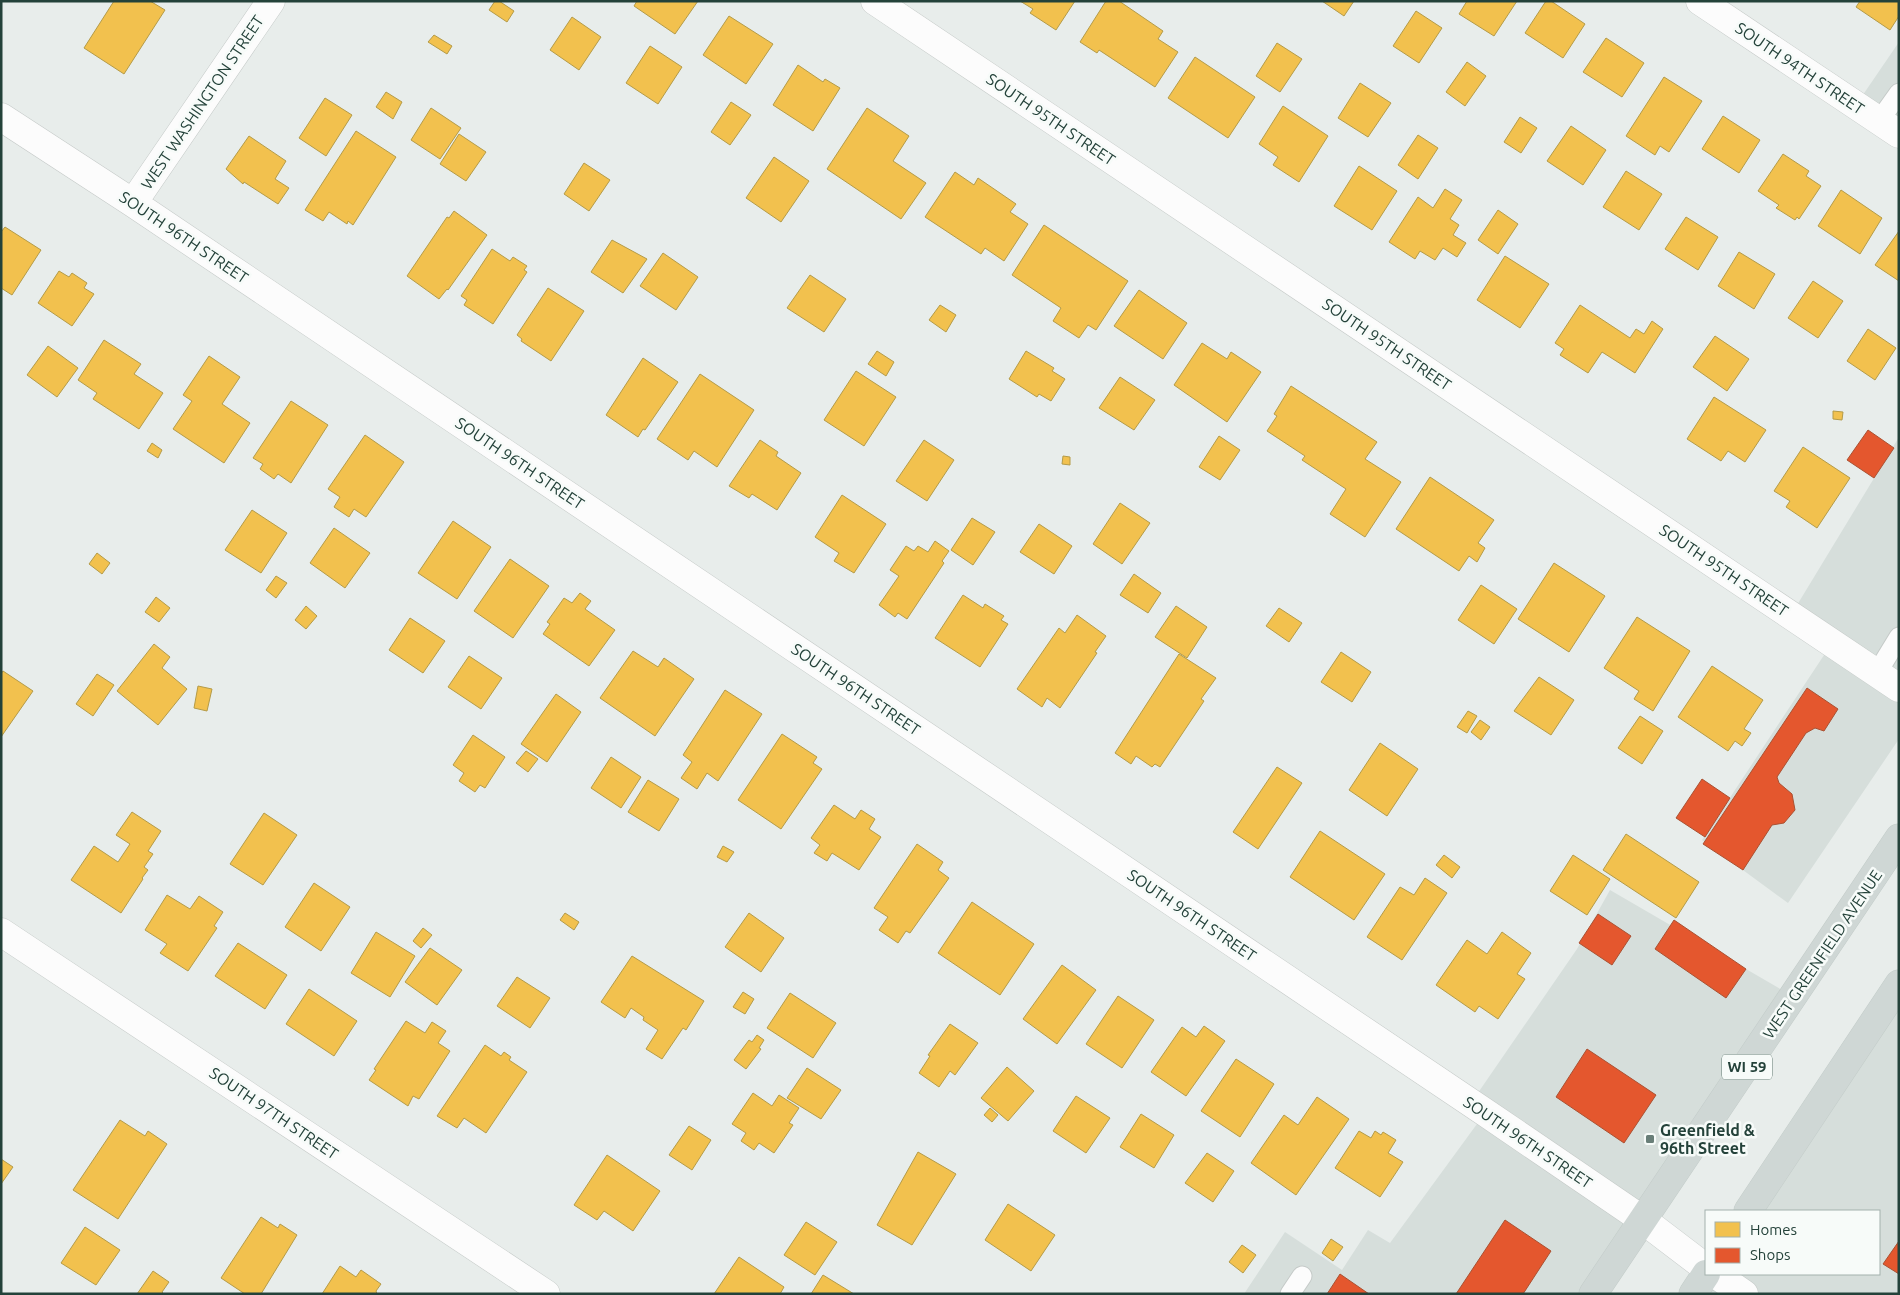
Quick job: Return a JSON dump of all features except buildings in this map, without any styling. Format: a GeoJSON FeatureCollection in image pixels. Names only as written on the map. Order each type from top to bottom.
{"type":"FeatureCollection","features":[{"type":"Feature","properties":{"kind":"main road","name":"WEST GREENFIELD AVENUE"},"geometry":{"type":"LineString","coordinates":[[1593,1294],[1899,838]]}},
{"type":"Feature","properties":{"kind":"main road"},"geometry":{"type":"LineString","coordinates":[[1749,1210],[1899,984]]}},
{"type":"Feature","properties":{"kind":"main road"},"geometry":{"type":"LineString","coordinates":[[1693,1294],[1705,1275]]}},
{"type":"Feature","properties":{"kind":"street","name":"WEST WASHINGTON STREET"},"geometry":{"type":"LineString","coordinates":[[134,203],[271,1]]}},
{"type":"Feature","properties":{"kind":"street","name":"SOUTH 95TH STREET"},"geometry":{"type":"LineString","coordinates":[[875,1],[1899,688]]}},
{"type":"Feature","properties":{"kind":"street","name":"SOUTH 94TH STREET"},"geometry":{"type":"LineString","coordinates":[[1700,1],[1889,128]]}},
{"type":"Feature","properties":{"kind":"street","name":"SOUTH 96TH STREET"},"geometry":{"type":"LineString","coordinates":[[1,117],[134,203],[1643,1220],[1705,1267]]}},
{"type":"Feature","properties":{"kind":"street","name":"SOUTH 97TH STREET"},"geometry":{"type":"LineString","coordinates":[[1,932],[546,1294]]}},
{"type":"Feature","properties":{"kind":"street"},"geometry":{"type":"LineString","coordinates":[[1716,1275],[1744,1294]]}},
{"type":"Feature","properties":{"kind":"lane"},"geometry":{"type":"LineString","coordinates":[[1889,128],[1899,93]]}},
{"type":"Feature","properties":{"kind":"lane"},"geometry":{"type":"LineString","coordinates":[[1876,673],[1899,637]]}},
{"type":"Feature","properties":{"kind":"lane"},"geometry":{"type":"LineString","coordinates":[[1290,1294],[1302,1276]]}},
{"type":"Feature","properties":{"kind":"shaded area"},"geometry":{"type":"Polygon","coordinates":[[[1899,42],[1899,134],[1856,105],[1899,42]]]}},
{"type":"Feature","properties":{"kind":"shaded area"},"geometry":{"type":"Polygon","coordinates":[[[1899,437],[1899,739],[1788,903],[1702,840],[1832,643],[1791,615],[1899,437]]]}},
{"type":"Feature","properties":{"kind":"shaded area"},"geometry":{"type":"Polygon","coordinates":[[[1610,890],[1794,997],[1593,1294],[1244,1294],[1285,1232],[1342,1270],[1368,1230],[1390,1243],[1485,1113],[1471,1103],[1577,949],[1610,890]]]}},
{"type":"Feature","properties":{"kind":"shaded area"},"geometry":{"type":"Polygon","coordinates":[[[1899,984],[1899,1294],[1693,1294],[1705,1275],[1880,1275],[1880,1210],[1749,1210],[1899,984]]]}},
{"type":"Feature","properties":{"kind":"place","name":"Greenfield & 96th Street"},"geometry":{"type":"Point","coordinates":[1650,1139]}}]}
